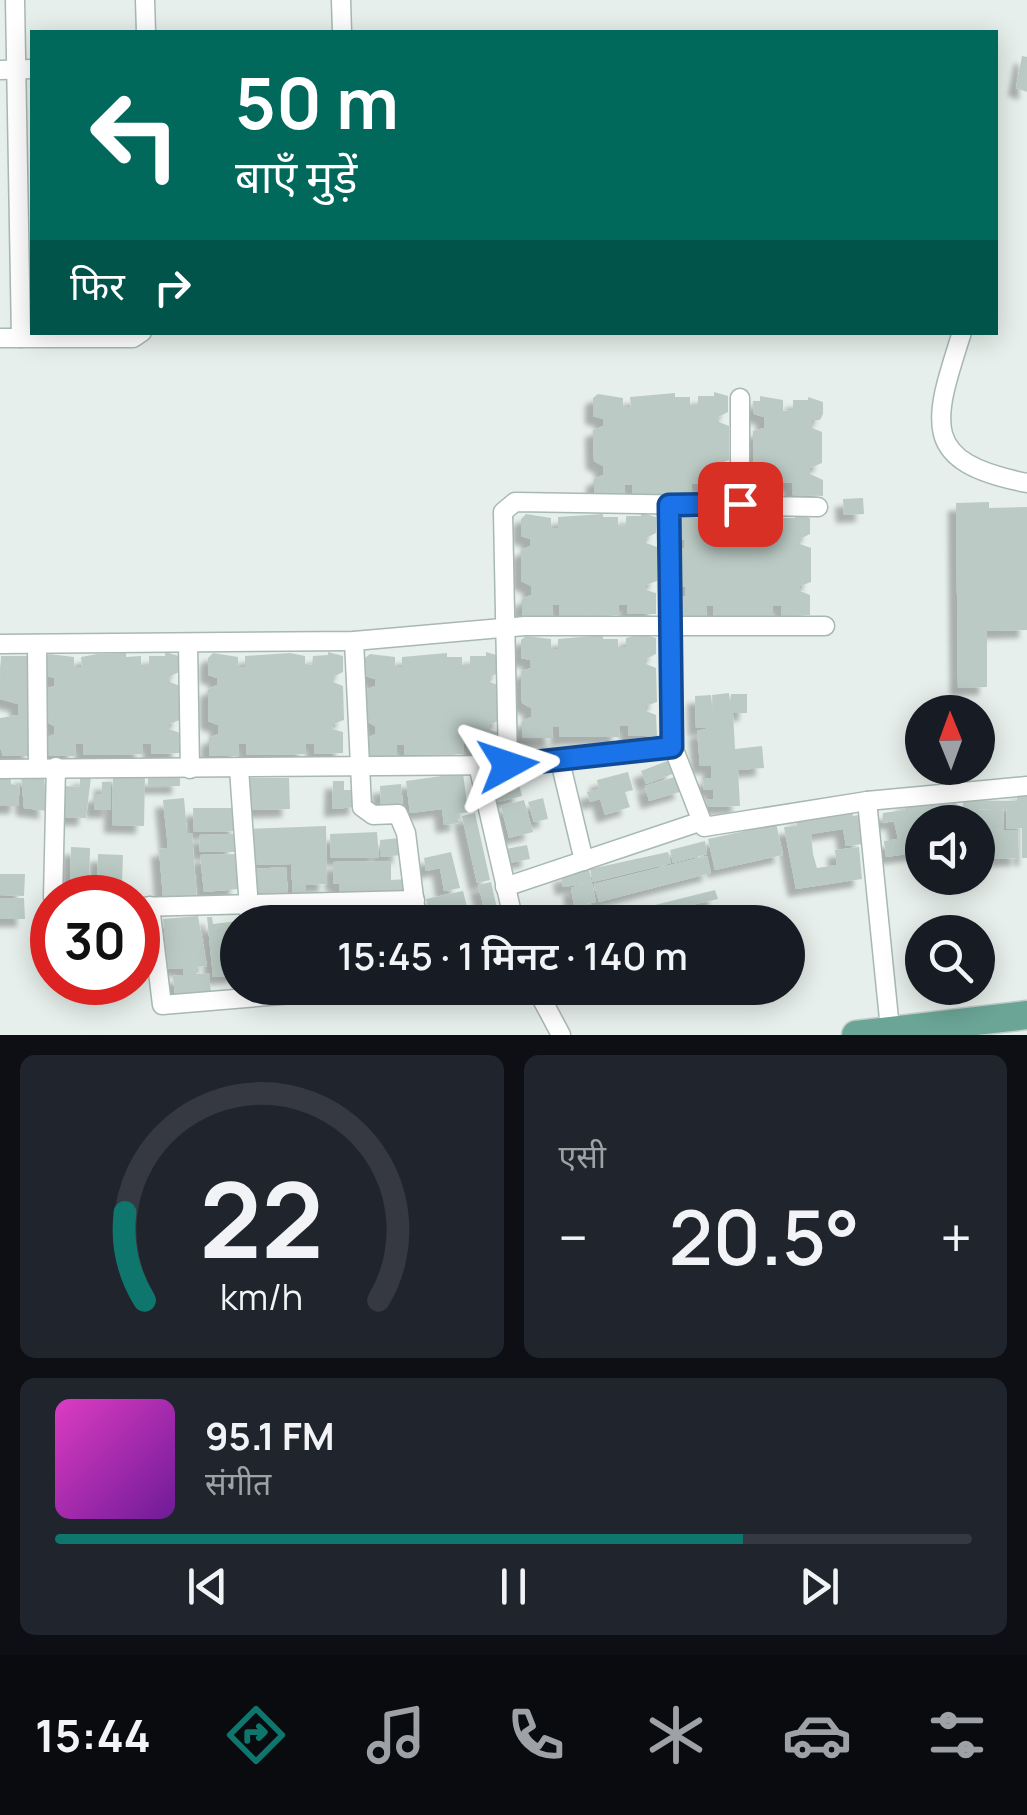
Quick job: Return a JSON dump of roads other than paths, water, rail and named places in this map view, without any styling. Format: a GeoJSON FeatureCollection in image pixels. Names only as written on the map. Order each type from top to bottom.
{"type":"FeatureCollection","features":[{"type":"Feature","properties":{"kind":"main road"},"geometry":{"type":"LineString","coordinates":[[856,1035],[890,1028],[1027,1015]]}},
{"type":"Feature","properties":{"kind":"street"},"geometry":{"type":"LineString","coordinates":[[15,0],[21,338]]}},
{"type":"Feature","properties":{"kind":"street"},"geometry":{"type":"LineString","coordinates":[[146,0],[146,30]]}},
{"type":"Feature","properties":{"kind":"street"},"geometry":{"type":"LineString","coordinates":[[341,0],[342,30]]}},
{"type":"Feature","properties":{"kind":"street"},"geometry":{"type":"LineString","coordinates":[[0,338],[137,335]]}},
{"type":"Feature","properties":{"kind":"street"},"geometry":{"type":"LineString","coordinates":[[961,335],[941,426],[947,450],[968,469],[1027,483]]}},
{"type":"Feature","properties":{"kind":"street"},"geometry":{"type":"LineString","coordinates":[[740,398],[740,504]]}},
{"type":"Feature","properties":{"kind":"street"},"geometry":{"type":"LineString","coordinates":[[508,765],[503,512],[507,505],[818,507]]}},
{"type":"Feature","properties":{"kind":"street"},"geometry":{"type":"LineString","coordinates":[[669,505],[672,747],[704,827],[867,802],[1027,786]]}},
{"type":"Feature","properties":{"kind":"street"},"geometry":{"type":"LineString","coordinates":[[0,644],[354,641],[508,630],[825,626]]}},
{"type":"Feature","properties":{"kind":"street"},"geometry":{"type":"LineString","coordinates":[[354,641],[357,766],[362,807],[367,814],[398,814],[406,833],[415,905]]}},
{"type":"Feature","properties":{"kind":"street"},"geometry":{"type":"LineString","coordinates":[[188,643],[190,769]]}},
{"type":"Feature","properties":{"kind":"street"},"geometry":{"type":"LineString","coordinates":[[37,644],[52,875]]}},
{"type":"Feature","properties":{"kind":"street"},"geometry":{"type":"LineString","coordinates":[[0,768],[508,765],[672,747]]}},
{"type":"Feature","properties":{"kind":"street"},"geometry":{"type":"LineString","coordinates":[[560,761],[584,862]]}},
{"type":"Feature","properties":{"kind":"street"},"geometry":{"type":"LineString","coordinates":[[478,765],[510,905]]}},
{"type":"Feature","properties":{"kind":"street"},"geometry":{"type":"LineString","coordinates":[[239,769],[249,905]]}},
{"type":"Feature","properties":{"kind":"street"},"geometry":{"type":"LineString","coordinates":[[867,802],[890,1028]]}},
{"type":"Feature","properties":{"kind":"street"},"geometry":{"type":"LineString","coordinates":[[505,886],[702,821]]}},
{"type":"Feature","properties":{"kind":"street"},"geometry":{"type":"LineString","coordinates":[[356,905],[415,900]]}},
{"type":"Feature","properties":{"kind":"street"},"geometry":{"type":"LineString","coordinates":[[160,908],[220,912]]}},
{"type":"Feature","properties":{"kind":"street"},"geometry":{"type":"LineString","coordinates":[[160,993],[162,1004],[220,998]]}},
{"type":"Feature","properties":{"kind":"street"},"geometry":{"type":"LineString","coordinates":[[545,1005],[561,1035]]}}]}
